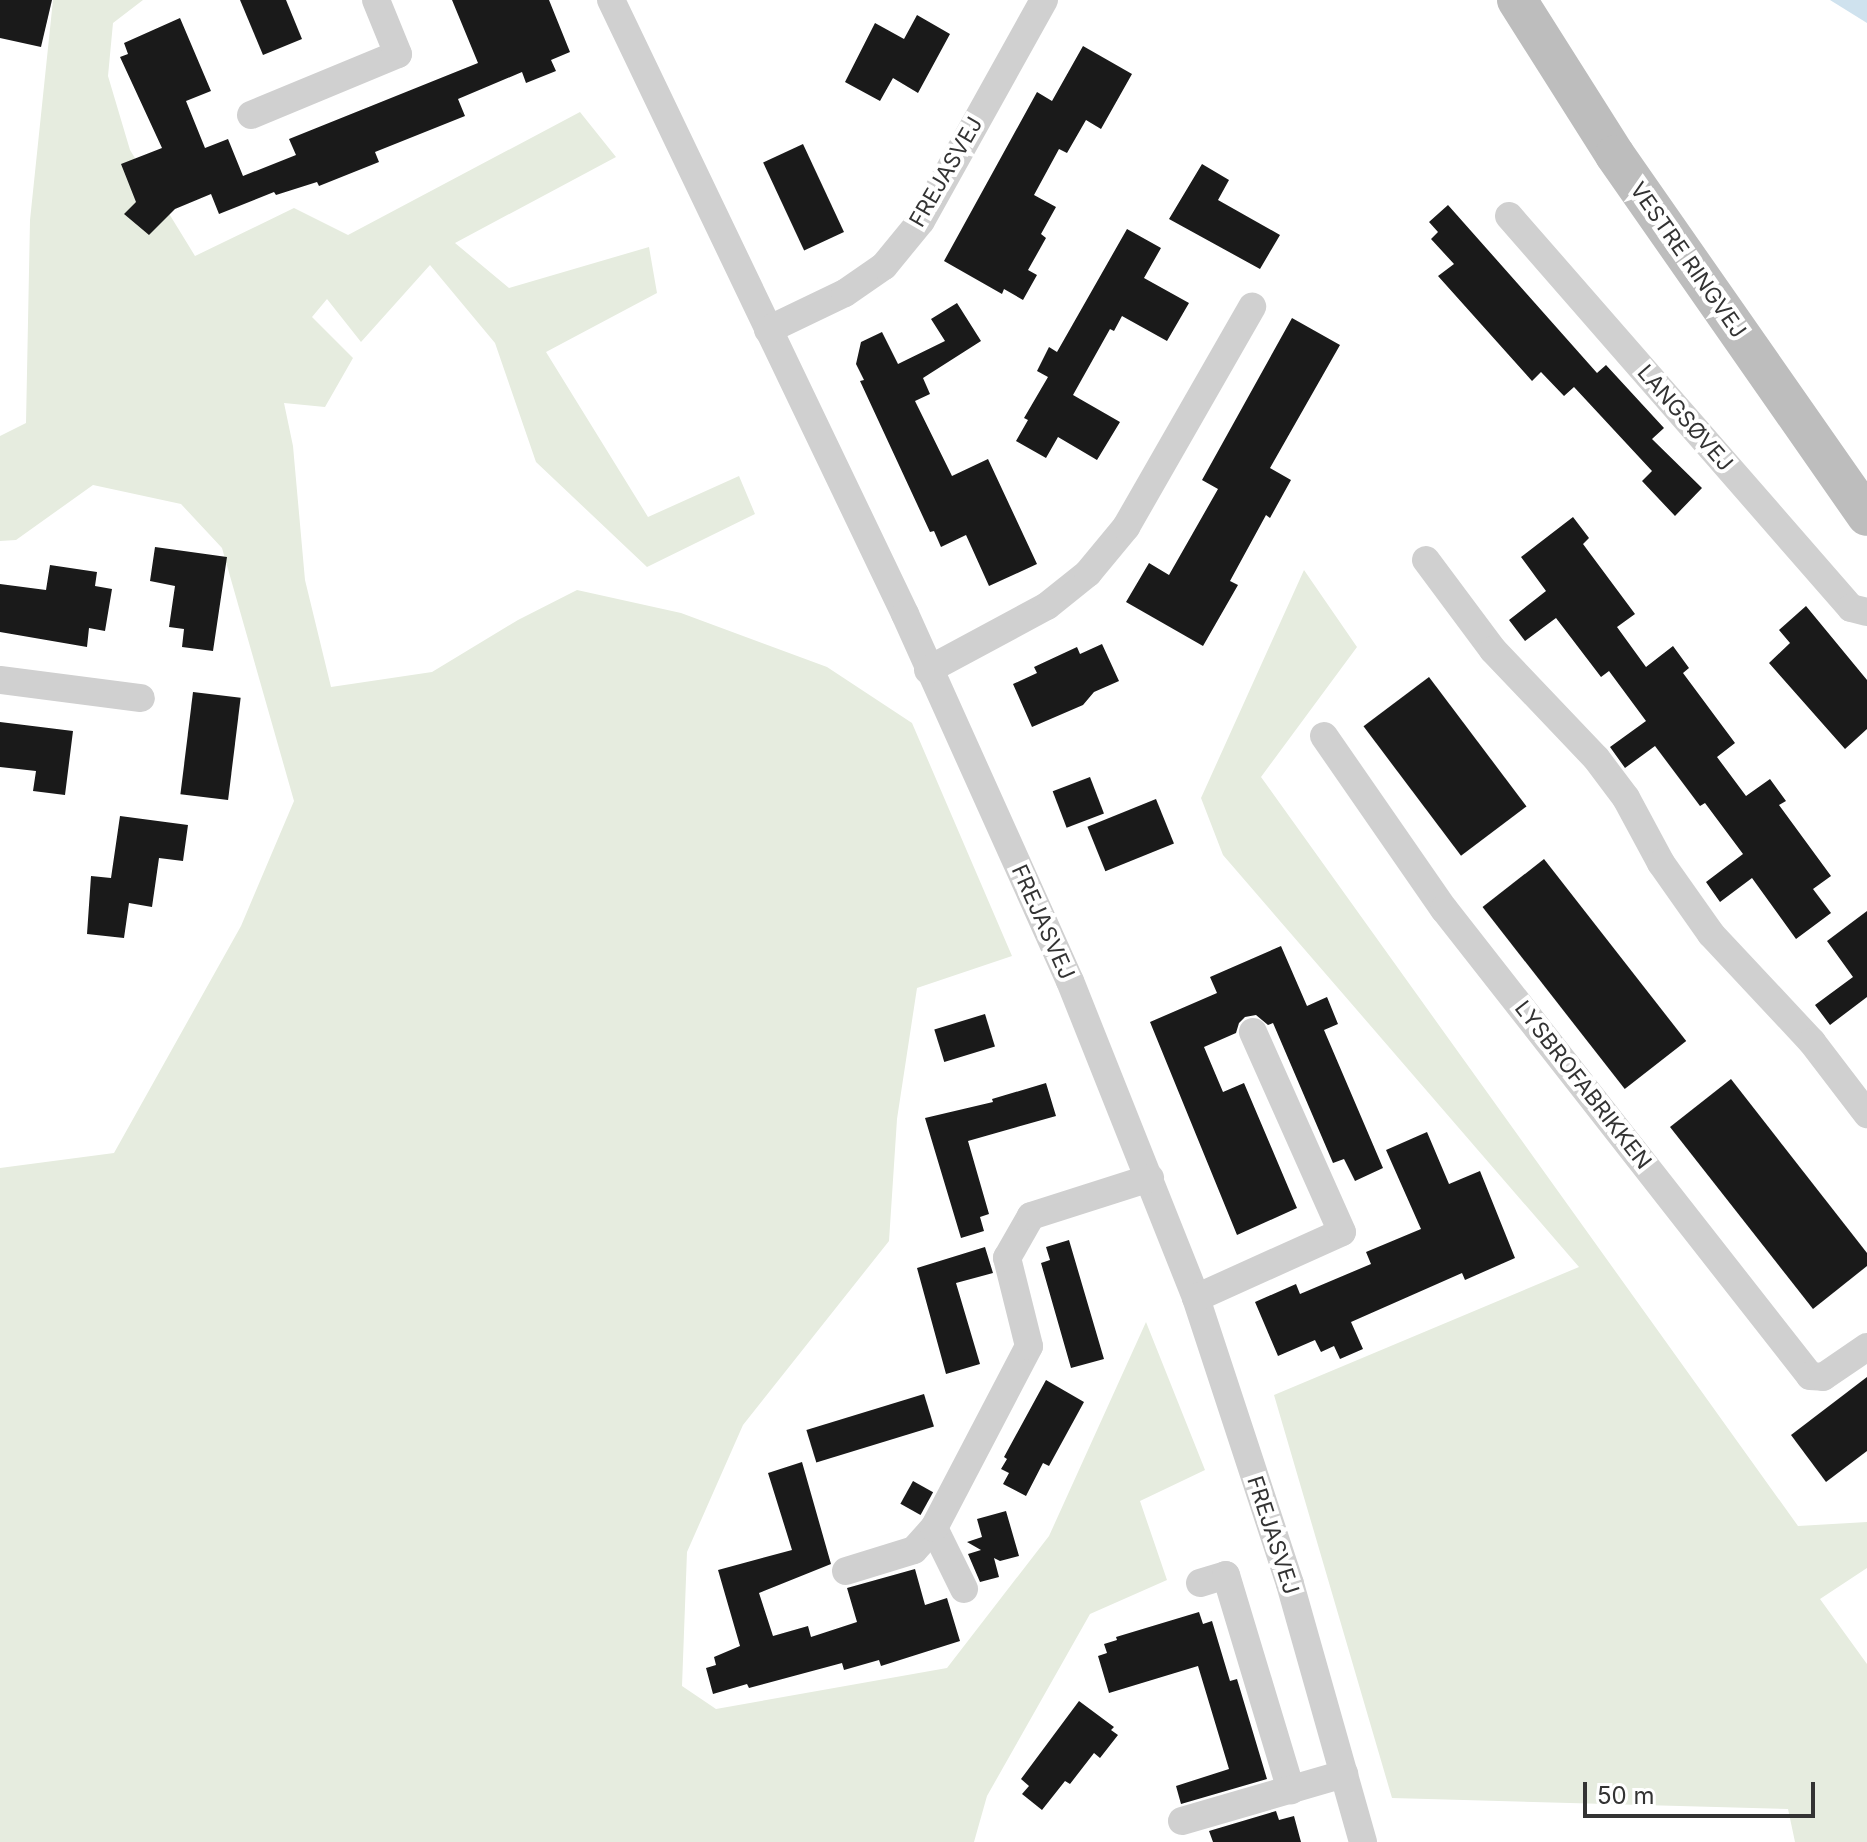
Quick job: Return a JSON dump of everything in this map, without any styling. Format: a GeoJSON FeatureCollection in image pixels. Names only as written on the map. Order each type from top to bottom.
{"type":"FeatureCollection","features":[{"type":"Feature","properties":{"kind":"main road","name":"VESTRE RINGVEJ"},"geometry":{"type":"LineString","coordinates":[[1517,0],[1615,155],[1867,516]]}},
{"type":"Feature","properties":{"kind":"street"},"geometry":{"type":"LineString","coordinates":[[251,115],[398,54],[376,0]]}},
{"type":"Feature","properties":{"kind":"street","name":"FREJASVEJ"},"geometry":{"type":"LineString","coordinates":[[611,0],[905,614],[1070,981],[1196,1298],[1290,1584],[1363,1842]]}},
{"type":"Feature","properties":{"kind":"street","name":"FREJASVEJ"},"geometry":{"type":"LineString","coordinates":[[768,330],[845,293],[884,266],[921,221],[1044,0]]}},
{"type":"Feature","properties":{"kind":"street","name":"LANGSØVEJ"},"geometry":{"type":"LineString","coordinates":[[1509,216],[1851,608],[1867,612]]}},
{"type":"Feature","properties":{"kind":"street"},"geometry":{"type":"LineString","coordinates":[[928,670],[1047,606],[1088,573],[1126,527],[1252,307]]}},
{"type":"Feature","properties":{"kind":"street"},"geometry":{"type":"LineString","coordinates":[[1426,560],[1493,650],[1596,758],[1626,798],[1661,863],[1711,934],[1812,1042],[1867,1114]]}},
{"type":"Feature","properties":{"kind":"street"},"geometry":{"type":"LineString","coordinates":[[0,680],[141,698]]}},
{"type":"Feature","properties":{"kind":"street","name":"LYSBROFABRIKKEN"},"geometry":{"type":"LineString","coordinates":[[1324,736],[1444,909],[1810,1376],[1823,1377],[1867,1347]]}},
{"type":"Feature","properties":{"kind":"street"},"geometry":{"type":"LineString","coordinates":[[1196,1298],[1342,1232],[1253,1032]]}},
{"type":"Feature","properties":{"kind":"street"},"geometry":{"type":"LineString","coordinates":[[846,1571],[914,1550],[934,1528],[1029,1346],[1007,1258],[1031,1216],[1150,1178]]}},
{"type":"Feature","properties":{"kind":"street"},"geometry":{"type":"LineString","coordinates":[[934,1528],[964,1589]]}},
{"type":"Feature","properties":{"kind":"street"},"geometry":{"type":"LineString","coordinates":[[1200,1583],[1226,1575],[1291,1790]]}},
{"type":"Feature","properties":{"kind":"street"},"geometry":{"type":"LineString","coordinates":[[1182,1821],[1344,1774]]}},
{"type":"Feature","properties":{"kind":"shaded area"},"geometry":{"type":"Polygon","coordinates":[[[53,0],[143,0],[113,23],[108,76],[130,150],[195,256],[294,208],[348,235],[580,112],[616,157],[455,243],[509,288],[649,247],[657,293],[546,352],[648,517],[739,476],[755,514],[647,567],[536,462],[495,343],[430,265],[361,342],[327,299],[312,317],[353,358],[325,407],[284,403],[293,446],[305,580],[331,687],[432,672],[518,620],[577,590],[681,613],[827,667],[912,723],[1012,956],[917,988],[897,1119],[889,1241],[743,1425],[687,1552],[682,1686],[716,1709],[947,1668],[1049,1536],[1146,1322],[1205,1470],[1140,1501],[1167,1580],[1090,1614],[987,1796],[974,1842],[0,1842],[0,1168],[114,1153],[241,926],[294,801],[222,548],[181,504],[93,485],[16,540],[0,541],[0,436],[26,423],[30,220],[53,0]]]}},
{"type":"Feature","properties":{"kind":"shaded area"},"geometry":{"type":"Polygon","coordinates":[[[1304,570],[1357,647],[1261,777],[1798,1526],[1867,1522],[1867,1568],[1820,1599],[1867,1664],[1867,1842],[1795,1842],[1788,1809],[1392,1798],[1274,1395],[1579,1267],[1223,855],[1201,798],[1304,570]]]}},
{"type":"Feature","properties":{"kind":"water"},"geometry":{"type":"Polygon","coordinates":[[[1830,0],[1867,0],[1867,23],[1830,0]]]}},
{"type":"Feature","properties":{"kind":"building"},"geometry":{"type":"Polygon","coordinates":[[[0,0],[52,0],[41,47],[0,38],[0,0]]]}},
{"type":"Feature","properties":{"kind":"building"},"geometry":{"type":"Polygon","coordinates":[[[240,0],[286,0],[302,39],[263,55],[240,0]]]}},
{"type":"Feature","properties":{"kind":"building"},"geometry":{"type":"Polygon","coordinates":[[[452,0],[549,0],[570,52],[551,60],[556,71],[526,83],[522,72],[458,99],[465,116],[375,152],[379,162],[319,186],[317,182],[276,195],[274,192],[219,214],[211,194],[175,209],[149,235],[124,214],[136,202],[121,164],[162,148],[120,57],[128,54],[124,43],[180,18],[211,91],[186,101],[205,148],[228,139],[243,176],[296,155],[289,139],[478,63],[452,0]]]}},
{"type":"Feature","properties":{"kind":"building"},"geometry":{"type":"Polygon","coordinates":[[[917,15],[950,34],[918,93],[893,78],[880,101],[845,82],[875,23],[904,39],[917,15]]]}},
{"type":"Feature","properties":{"kind":"building"},"geometry":{"type":"Polygon","coordinates":[[[1083,46],[1132,74],[1101,129],[1086,120],[1067,153],[1059,149],[1034,195],[1056,207],[1041,234],[1046,238],[1028,270],[1037,275],[1023,300],[1004,289],[1002,294],[944,261],[1037,92],[1052,101],[1083,46]]]}},
{"type":"Feature","properties":{"kind":"building"},"geometry":{"type":"Polygon","coordinates":[[[803,144],[844,232],[804,251],[763,163],[803,144]]]}},
{"type":"Feature","properties":{"kind":"building"},"geometry":{"type":"Polygon","coordinates":[[[1202,164],[1229,180],[1218,200],[1280,235],[1260,269],[1169,219],[1202,164]]]}},
{"type":"Feature","properties":{"kind":"building"},"geometry":{"type":"Polygon","coordinates":[[[1448,205],[1597,373],[1606,365],[1664,428],[1652,439],[1702,488],[1675,516],[1642,481],[1652,471],[1574,387],[1564,396],[1541,372],[1532,381],[1438,276],[1454,264],[1431,239],[1438,232],[1429,222],[1448,205]]]}},
{"type":"Feature","properties":{"kind":"building"},"geometry":{"type":"Polygon","coordinates":[[[1127,229],[1161,248],[1144,278],[1189,303],[1167,341],[1122,316],[1114,331],[1110,329],[1073,395],[1120,422],[1097,460],[1058,437],[1046,458],[1016,441],[1028,420],[1024,418],[1048,377],[1037,371],[1049,347],[1057,352],[1127,229]]]}},
{"type":"Feature","properties":{"kind":"building"},"geometry":{"type":"Polygon","coordinates":[[[957,303],[981,341],[923,378],[930,394],[915,401],[952,476],[988,459],[1037,564],[989,586],[966,535],[941,547],[934,531],[930,532],[860,381],[864,380],[856,364],[861,342],[882,332],[898,364],[945,341],[931,319],[957,303]]]}},
{"type":"Feature","properties":{"kind":"building"},"geometry":{"type":"Polygon","coordinates":[[[1292,318],[1340,345],[1270,468],[1291,480],[1270,518],[1266,515],[1230,581],[1238,585],[1203,646],[1126,602],[1149,563],[1169,575],[1218,489],[1202,480],[1292,318]]]}},
{"type":"Feature","properties":{"kind":"building"},"geometry":{"type":"Polygon","coordinates":[[[1573,517],[1589,538],[1583,544],[1635,614],[1617,627],[1646,667],[1673,646],[1689,668],[1683,673],[1735,743],[1717,757],[1746,796],[1770,779],[1786,801],[1779,805],[1831,876],[1813,889],[1831,913],[1796,939],[1752,878],[1720,902],[1706,882],[1743,854],[1705,803],[1700,806],[1655,746],[1625,768],[1610,747],[1646,721],[1609,671],[1601,677],[1556,618],[1525,641],[1509,620],[1546,591],[1521,557],[1573,517]]]}},
{"type":"Feature","properties":{"kind":"building"},"geometry":{"type":"Polygon","coordinates":[[[155,547],[227,557],[213,651],[182,647],[184,629],[169,627],[175,586],[150,581],[155,547]]]}},
{"type":"Feature","properties":{"kind":"building"},"geometry":{"type":"Polygon","coordinates":[[[50,565],[97,572],[95,586],[112,589],[105,631],[89,628],[87,647],[0,632],[0,584],[46,590],[50,565]]]}},
{"type":"Feature","properties":{"kind":"building"},"geometry":{"type":"Polygon","coordinates":[[[1806,606],[1867,680],[1867,729],[1845,749],[1769,663],[1790,643],[1779,630],[1806,606]]]}},
{"type":"Feature","properties":{"kind":"building"},"geometry":{"type":"Polygon","coordinates":[[[1102,644],[1119,681],[1094,692],[1083,705],[1032,727],[1013,684],[1037,673],[1034,667],[1077,647],[1080,654],[1102,644]]]}},
{"type":"Feature","properties":{"kind":"building"},"geometry":{"type":"Polygon","coordinates":[[[1429,677],[1526,806],[1461,856],[1364,726],[1429,677]]]}},
{"type":"Feature","properties":{"kind":"building"},"geometry":{"type":"Polygon","coordinates":[[[193,692],[241,698],[228,800],[180,794],[193,692]]]}},
{"type":"Feature","properties":{"kind":"building"},"geometry":{"type":"Polygon","coordinates":[[[0,722],[73,731],[65,795],[33,791],[36,771],[0,767],[0,722]]]}},
{"type":"Feature","properties":{"kind":"building"},"geometry":{"type":"Polygon","coordinates":[[[1090,777],[1104,813],[1067,828],[1053,791],[1090,777]]]}},
{"type":"Feature","properties":{"kind":"building"},"geometry":{"type":"Polygon","coordinates":[[[1156,799],[1174,844],[1105,871],[1087,827],[1156,799]]]}},
{"type":"Feature","properties":{"kind":"building"},"geometry":{"type":"Polygon","coordinates":[[[120,816],[188,825],[183,861],[159,858],[152,907],[129,903],[124,938],[87,934],[91,876],[111,878],[120,816]]]}},
{"type":"Feature","properties":{"kind":"building"},"geometry":{"type":"Polygon","coordinates":[[[1544,859],[1686,1041],[1625,1089],[1483,907],[1544,859]]]}},
{"type":"Feature","properties":{"kind":"building"},"geometry":{"type":"Polygon","coordinates":[[[1867,911],[1867,997],[1830,1025],[1815,1005],[1853,977],[1827,941],[1867,911]]]}},
{"type":"Feature","properties":{"kind":"building"},"geometry":{"type":"Polygon","coordinates":[[[1281,946],[1307,1006],[1327,997],[1338,1024],[1324,1030],[1383,1168],[1355,1181],[1344,1159],[1333,1163],[1273,1023],[1268,1025],[1256,1015],[1245,1017],[1236,1033],[1204,1047],[1223,1092],[1244,1083],[1297,1208],[1237,1235],[1150,1022],[1217,993],[1210,977],[1281,946]]]}},
{"type":"Feature","properties":{"kind":"building"},"geometry":{"type":"Polygon","coordinates":[[[985,1014],[995,1047],[944,1062],[934,1029],[985,1014]]]}},
{"type":"Feature","properties":{"kind":"building"},"geometry":{"type":"Polygon","coordinates":[[[1731,1079],[1867,1253],[1867,1266],[1813,1309],[1670,1127],[1731,1079]]]}},
{"type":"Feature","properties":{"kind":"building"},"geometry":{"type":"Polygon","coordinates":[[[1046,1083],[1056,1116],[968,1141],[989,1214],[980,1217],[984,1231],[961,1238],[925,1118],[993,1102],[992,1099],[1046,1083]]]}},
{"type":"Feature","properties":{"kind":"building"},"geometry":{"type":"Polygon","coordinates":[[[1427,1132],[1449,1184],[1480,1171],[1515,1258],[1465,1280],[1462,1273],[1351,1322],[1363,1349],[1340,1359],[1334,1346],[1321,1352],[1315,1340],[1278,1356],[1255,1302],[1296,1284],[1300,1294],[1371,1264],[1366,1252],[1421,1229],[1386,1150],[1427,1132]]]}},
{"type":"Feature","properties":{"kind":"building"},"geometry":{"type":"Polygon","coordinates":[[[1069,1240],[1104,1359],[1071,1368],[1041,1263],[1050,1260],[1046,1247],[1069,1240]]]}},
{"type":"Feature","properties":{"kind":"building"},"geometry":{"type":"Polygon","coordinates":[[[985,1247],[993,1273],[956,1283],[980,1364],[946,1374],[917,1268],[985,1247]]]}},
{"type":"Feature","properties":{"kind":"building"},"geometry":{"type":"Polygon","coordinates":[[[1867,1377],[1867,1451],[1826,1482],[1791,1435],[1867,1377]]]}},
{"type":"Feature","properties":{"kind":"building"},"geometry":{"type":"Polygon","coordinates":[[[1046,1380],[1084,1402],[1049,1466],[1043,1463],[1026,1496],[1003,1484],[1009,1473],[1001,1469],[1007,1459],[1004,1457],[1046,1380]]]}},
{"type":"Feature","properties":{"kind":"building"},"geometry":{"type":"Polygon","coordinates":[[[924,1394],[934,1427],[816,1462],[806,1430],[924,1394]]]}},
{"type":"Feature","properties":{"kind":"building"},"geometry":{"type":"Polygon","coordinates":[[[802,1462],[831,1564],[759,1593],[773,1636],[808,1626],[811,1637],[857,1622],[847,1588],[915,1569],[925,1605],[947,1598],[960,1641],[881,1666],[879,1660],[844,1670],[842,1663],[749,1688],[747,1684],[713,1694],[706,1668],[716,1665],[714,1657],[740,1646],[718,1570],[792,1550],[768,1473],[802,1462]]]}},
{"type":"Feature","properties":{"kind":"building"},"geometry":{"type":"Polygon","coordinates":[[[913,1481],[933,1492],[921,1515],[900,1504],[913,1481]]]}},
{"type":"Feature","properties":{"kind":"building"},"geometry":{"type":"Polygon","coordinates":[[[1006,1511],[1019,1556],[1000,1561],[994,1558],[999,1577],[980,1582],[968,1554],[981,1550],[967,1542],[982,1537],[977,1519],[1006,1511]]]}},
{"type":"Feature","properties":{"kind":"building"},"geometry":{"type":"Polygon","coordinates":[[[1199,1612],[1203,1624],[1212,1621],[1230,1681],[1237,1679],[1267,1779],[1181,1804],[1176,1786],[1229,1769],[1198,1666],[1109,1693],[1098,1656],[1107,1653],[1104,1644],[1117,1640],[1116,1637],[1199,1612]]]}},
{"type":"Feature","properties":{"kind":"building"},"geometry":{"type":"Polygon","coordinates":[[[1079,1701],[1114,1727],[1111,1730],[1118,1735],[1100,1758],[1094,1753],[1070,1784],[1065,1781],[1042,1810],[1022,1794],[1029,1786],[1021,1779],[1079,1701]]]}},
{"type":"Feature","properties":{"kind":"building"},"geometry":{"type":"Polygon","coordinates":[[[1276,1811],[1279,1820],[1294,1816],[1301,1842],[1213,1842],[1209,1831],[1276,1811]]]}}]}
